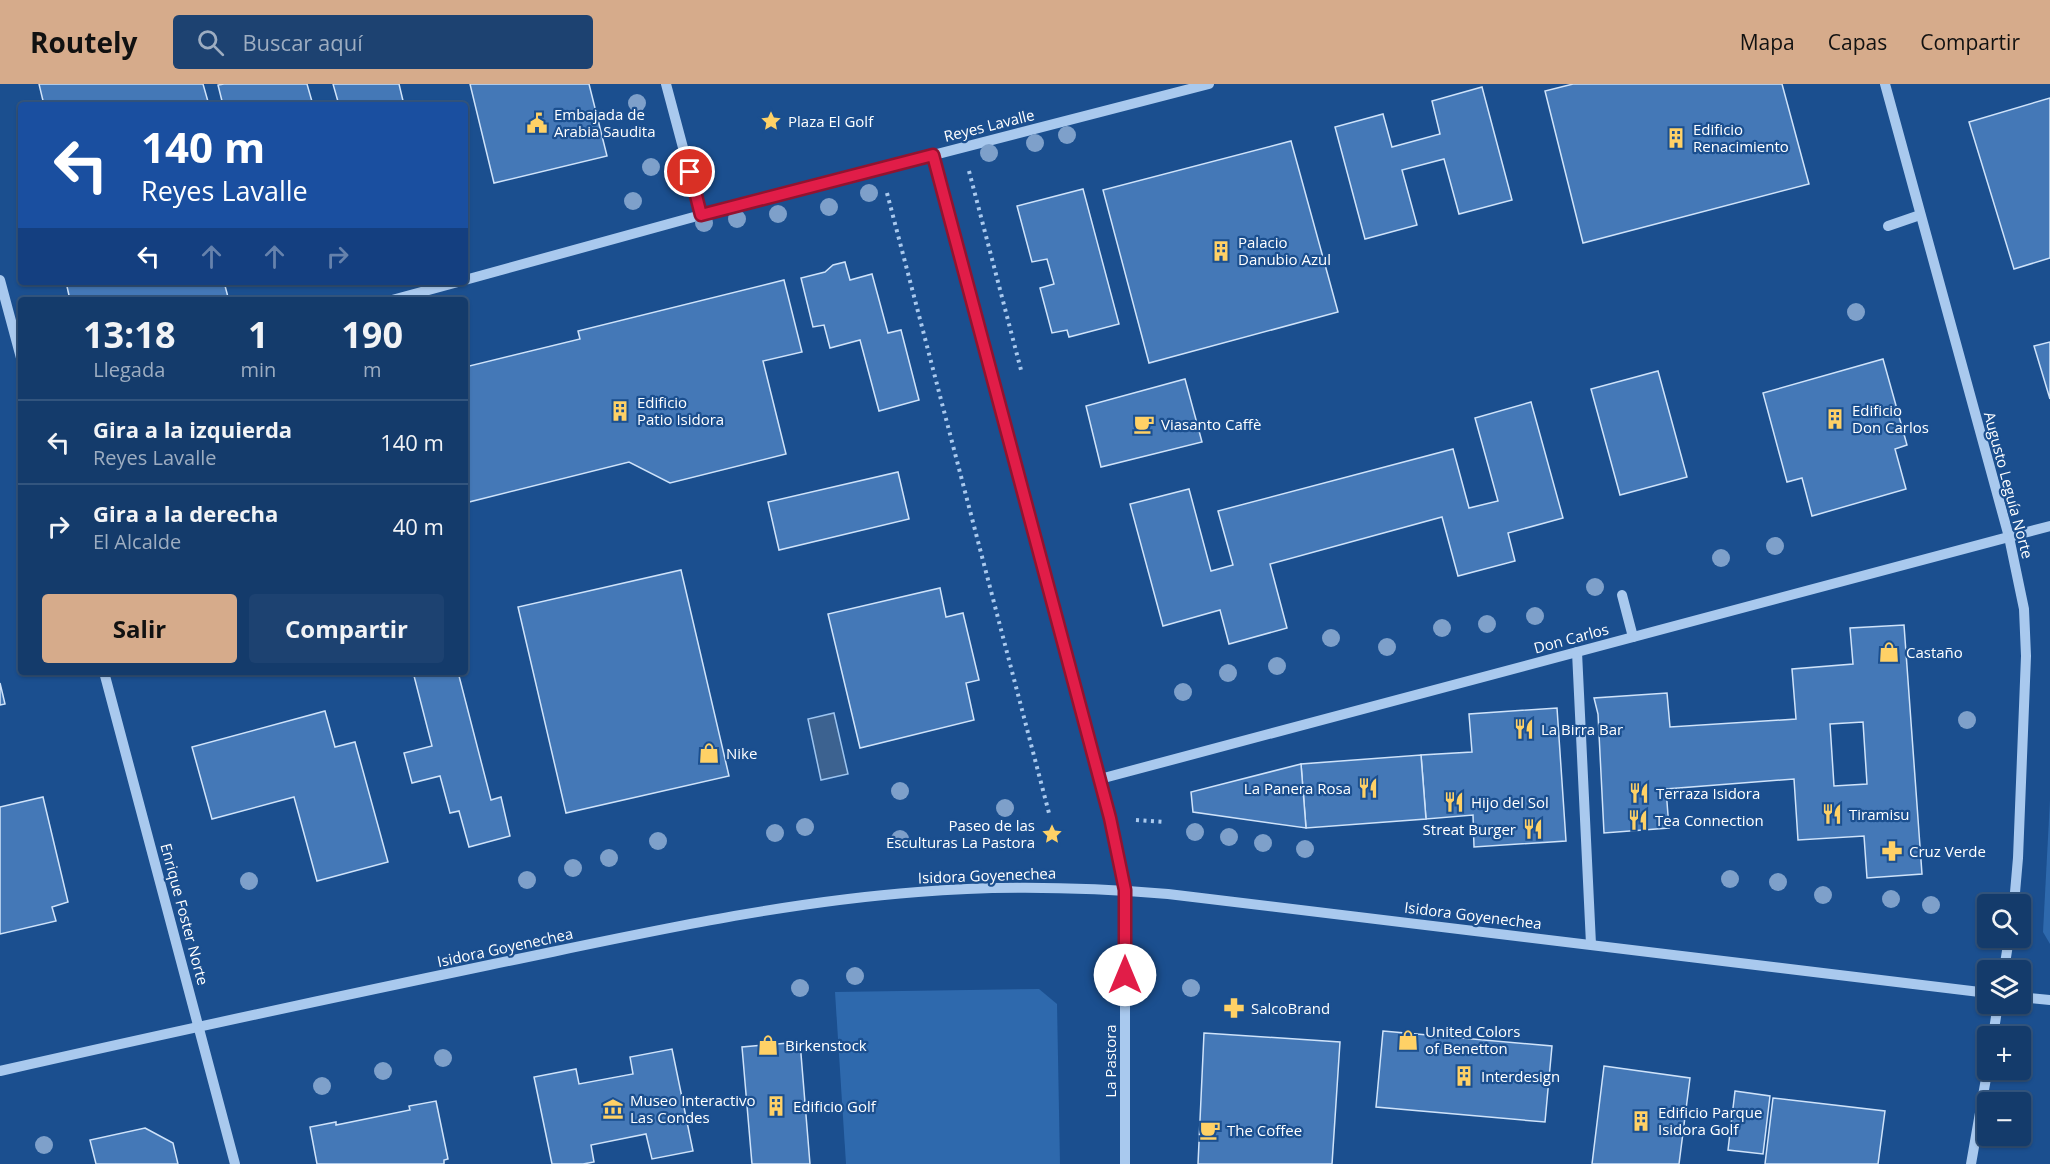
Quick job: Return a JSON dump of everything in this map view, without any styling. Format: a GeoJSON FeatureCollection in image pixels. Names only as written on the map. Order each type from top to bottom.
{"type":"FeatureCollection","features":[{"type":"Feature","properties":{"kind":"street"},"geometry":{"type":"LineString","coordinates":[[666,84],[701,215]]}},
{"type":"Feature","properties":{"kind":"street"},"geometry":{"type":"LineString","coordinates":[[1164,84],[1167,96]]}},
{"type":"Feature","properties":{"kind":"street","name":"Reyes Lavalle"},"geometry":{"type":"LineString","coordinates":[[468,279],[701,215],[1209,84]]}},
{"type":"Feature","properties":{"kind":"street","name":"Augusto Leguía Norte"},"geometry":{"type":"LineString","coordinates":[[1886,84],[2009,537],[2024,609],[2026,656],[2018,858],[2014,894]]}},
{"type":"Feature","properties":{"kind":"street","name":"La Pastora"},"geometry":{"type":"LineString","coordinates":[[933,155],[1100,779],[1125,890],[1125,1164]]}},
{"type":"Feature","properties":{"kind":"street"},"geometry":{"type":"LineString","coordinates":[[1888,226],[1920,215]]}},
{"type":"Feature","properties":{"kind":"street"},"geometry":{"type":"LineString","coordinates":[[0,280],[18,347]]}},
{"type":"Feature","properties":{"kind":"street"},"geometry":{"type":"LineString","coordinates":[[403,297],[447,285]]}},
{"type":"Feature","properties":{"kind":"street","name":"Don Carlos"},"geometry":{"type":"LineString","coordinates":[[1100,779],[2050,526]]}},
{"type":"Feature","properties":{"kind":"street"},"geometry":{"type":"LineString","coordinates":[[1622,595],[1633,637]]}},
{"type":"Feature","properties":{"kind":"street"},"geometry":{"type":"LineString","coordinates":[[1577,652],[1591,944]]}},
{"type":"Feature","properties":{"kind":"street","name":"Enrique Foster Norte"},"geometry":{"type":"LineString","coordinates":[[105,675],[235,1164]]}},
{"type":"Feature","properties":{"kind":"street","name":"Isidora Goyenechea"},"geometry":{"type":"LineString","coordinates":[[0,1071],[199,1025],[624,937],[780,908],[919,891],[1046,888],[1125,890],[1178,895],[1977,992]]}},
{"type":"Feature","properties":{"kind":"street"},"geometry":{"type":"LineString","coordinates":[[2031,998],[2050,1000]]}},
{"type":"Feature","properties":{"kind":"street"},"geometry":{"type":"LineString","coordinates":[[1971,1164],[1986,1080]]}},
{"type":"Feature","properties":{"kind":"path"},"geometry":{"type":"LineString","coordinates":[[881,168],[1050,817]]}},
{"type":"Feature","properties":{"kind":"shaded area"},"geometry":{"type":"Polygon","coordinates":[[[834,713],[848,774],[821,780],[808,719],[834,713]]]}},
{"type":"Feature","properties":{"kind":"shaded area"},"geometry":{"type":"Polygon","coordinates":[[[2050,800],[2050,944],[2043,932],[2050,800]]]}},
{"type":"Feature","properties":{"kind":"shaded area"},"geometry":{"type":"Polygon","coordinates":[[[1039,989],[1057,1004],[1060,1164],[846,1164],[835,992],[1039,989]]]}},
{"type":"Feature","properties":{"kind":"building"},"geometry":{"type":"Polygon","coordinates":[[[39,84],[203,84],[208,102],[43,102],[39,84]]]}},
{"type":"Feature","properties":{"kind":"building"},"geometry":{"type":"Polygon","coordinates":[[[307,84],[312,102],[222,102],[218,85],[307,84]]]}},
{"type":"Feature","properties":{"kind":"building"},"geometry":{"type":"Polygon","coordinates":[[[333,84],[399,84],[403,102],[338,102],[333,84]]]}},
{"type":"Feature","properties":{"kind":"building"},"geometry":{"type":"Polygon","coordinates":[[[470,84],[589,84],[607,156],[494,183],[470,84]]]}},
{"type":"Feature","properties":{"kind":"building","name":"Edificio Renacimiento"},"geometry":{"type":"Polygon","coordinates":[[[1573,84],[1782,84],[1809,184],[1583,243],[1545,91],[1573,84]]]}},
{"type":"Feature","properties":{"kind":"building"},"geometry":{"type":"Polygon","coordinates":[[[1482,87],[1512,200],[1459,214],[1444,159],[1402,170],[1417,225],[1365,239],[1335,127],[1383,114],[1392,147],[1440,134],[1432,101],[1482,87]]]}},
{"type":"Feature","properties":{"kind":"building"},"geometry":{"type":"Polygon","coordinates":[[[2050,98],[2050,258],[2014,269],[1969,122],[2050,98]]]}},
{"type":"Feature","properties":{"kind":"building","name":"Palacio Danubio Azul"},"geometry":{"type":"Polygon","coordinates":[[[1291,141],[1338,312],[1149,363],[1103,190],[1291,141]]]}},
{"type":"Feature","properties":{"kind":"building"},"geometry":{"type":"Polygon","coordinates":[[[1083,189],[1119,324],[1069,337],[1067,330],[1052,333],[1040,288],[1054,284],[1047,259],[1032,262],[1017,206],[1083,189]]]}},
{"type":"Feature","properties":{"kind":"building"},"geometry":{"type":"Polygon","coordinates":[[[845,262],[850,280],[872,274],[888,333],[901,330],[919,400],[879,411],[860,340],[830,348],[824,325],[813,327],[801,278],[825,272],[833,265],[845,262]]]}},
{"type":"Feature","properties":{"kind":"building","name":"Edificio Patio Isidora"},"geometry":{"type":"Polygon","coordinates":[[[784,280],[802,352],[763,361],[786,454],[670,483],[629,462],[469,502],[468,366],[580,339],[578,331],[784,280]]]}},
{"type":"Feature","properties":{"kind":"building"},"geometry":{"type":"Polygon","coordinates":[[[67,285],[225,285],[228,297],[69,297],[67,285]]]}},
{"type":"Feature","properties":{"kind":"building"},"geometry":{"type":"Polygon","coordinates":[[[2050,342],[2050,399],[2034,346],[2050,342]]]}},
{"type":"Feature","properties":{"kind":"building","name":"Edificio Don Carlos"},"geometry":{"type":"Polygon","coordinates":[[[1883,359],[1907,445],[1895,449],[1906,489],[1812,516],[1802,478],[1787,482],[1763,393],[1883,359]]]}},
{"type":"Feature","properties":{"kind":"building"},"geometry":{"type":"Polygon","coordinates":[[[1658,371],[1687,477],[1620,495],[1591,389],[1658,371]]]}},
{"type":"Feature","properties":{"kind":"building","name":"Viasanto Caffè"},"geometry":{"type":"Polygon","coordinates":[[[1185,379],[1202,442],[1101,467],[1086,406],[1185,379]]]}},
{"type":"Feature","properties":{"kind":"building"},"geometry":{"type":"Polygon","coordinates":[[[1531,402],[1563,518],[1508,533],[1515,561],[1458,576],[1442,517],[1270,564],[1287,628],[1229,644],[1220,610],[1163,626],[1130,504],[1189,489],[1211,571],[1233,565],[1218,511],[1453,449],[1469,508],[1498,501],[1475,418],[1531,402]]]}},
{"type":"Feature","properties":{"kind":"building"},"geometry":{"type":"Polygon","coordinates":[[[898,472],[909,519],[779,550],[768,502],[898,472]]]}},
{"type":"Feature","properties":{"kind":"building"},"geometry":{"type":"Polygon","coordinates":[[[681,570],[729,776],[566,813],[518,607],[681,570]]]}},
{"type":"Feature","properties":{"kind":"building"},"geometry":{"type":"Polygon","coordinates":[[[940,588],[946,617],[963,613],[979,680],[966,683],[974,720],[860,748],[828,614],[940,588]]]}},
{"type":"Feature","properties":{"kind":"building"},"geometry":{"type":"Polygon","coordinates":[[[1904,625],[1922,874],[1867,878],[1864,836],[1798,840],[1794,779],[1666,789],[1669,828],[1604,833],[1598,714],[1594,698],[1667,693],[1670,727],[1796,719],[1792,669],[1853,664],[1850,628],[1904,625]],[[1863,722],[1830,724],[1834,786],[1867,784],[1863,722]]]}},
{"type":"Feature","properties":{"kind":"building"},"geometry":{"type":"Polygon","coordinates":[[[414,675],[459,675],[491,800],[501,797],[510,836],[469,847],[459,811],[450,813],[440,776],[412,783],[404,753],[432,746],[414,675]]]}},
{"type":"Feature","properties":{"kind":"building"},"geometry":{"type":"Polygon","coordinates":[[[0,683],[5,704],[0,705],[0,683]]]}},
{"type":"Feature","properties":{"kind":"building"},"geometry":{"type":"Polygon","coordinates":[[[1557,708],[1566,841],[1474,847],[1473,815],[1426,819],[1421,755],[1472,752],[1469,714],[1557,708]]]}},
{"type":"Feature","properties":{"kind":"building"},"geometry":{"type":"Polygon","coordinates":[[[325,711],[335,747],[355,742],[388,862],[317,881],[294,797],[212,819],[192,747],[325,711]]]}},
{"type":"Feature","properties":{"kind":"building"},"geometry":{"type":"Polygon","coordinates":[[[1421,755],[1426,819],[1306,828],[1301,764],[1421,755]]]}},
{"type":"Feature","properties":{"kind":"building"},"geometry":{"type":"Polygon","coordinates":[[[1301,764],[1306,828],[1193,812],[1191,792],[1301,764]]]}},
{"type":"Feature","properties":{"kind":"building"},"geometry":{"type":"Polygon","coordinates":[[[43,797],[68,902],[52,907],[56,921],[0,934],[0,807],[43,797]]]}},
{"type":"Feature","properties":{"kind":"building","name":"Interdesign"},"geometry":{"type":"Polygon","coordinates":[[[1383,1031],[1552,1046],[1545,1122],[1376,1107],[1383,1031]]]}},
{"type":"Feature","properties":{"kind":"building"},"geometry":{"type":"Polygon","coordinates":[[[1204,1033],[1340,1042],[1332,1164],[1198,1164],[1204,1033]]]}},
{"type":"Feature","properties":{"kind":"building","name":"Edificio Golf"},"geometry":{"type":"Polygon","coordinates":[[[800,1042],[810,1164],[752,1164],[742,1047],[800,1042]]]}},
{"type":"Feature","properties":{"kind":"building","name":"Museo Interactivo Las Condes"},"geometry":{"type":"Polygon","coordinates":[[[672,1049],[693,1151],[652,1159],[646,1134],[591,1145],[594,1162],[552,1164],[534,1077],[576,1069],[579,1084],[633,1074],[630,1057],[672,1049]]]}},
{"type":"Feature","properties":{"kind":"building","name":"Edificio Parque Isidora Golf"},"geometry":{"type":"Polygon","coordinates":[[[1604,1066],[1690,1078],[1679,1164],[1592,1164],[1604,1066]]]}},
{"type":"Feature","properties":{"kind":"building"},"geometry":{"type":"Polygon","coordinates":[[[1735,1091],[1770,1096],[1763,1154],[1728,1150],[1735,1091]]]}},
{"type":"Feature","properties":{"kind":"building"},"geometry":{"type":"Polygon","coordinates":[[[1773,1098],[1885,1111],[1878,1164],[1765,1164],[1773,1098]]]}},
{"type":"Feature","properties":{"kind":"building"},"geometry":{"type":"Polygon","coordinates":[[[436,1101],[448,1159],[444,1160],[444,1164],[317,1164],[310,1127],[336,1122],[336,1125],[410,1110],[409,1106],[436,1101]]]}},
{"type":"Feature","properties":{"kind":"building"},"geometry":{"type":"Polygon","coordinates":[[[145,1128],[173,1143],[178,1164],[96,1164],[90,1140],[145,1128]]]}},
{"type":"Feature","properties":{"kind":"place","name":"Plaza El Golf"},"geometry":{"type":"Point","coordinates":[771,121]}},
{"type":"Feature","properties":{"kind":"place","name":"Embajada de Arabia Saudita"},"geometry":{"type":"Point","coordinates":[537,123]}},
{"type":"Feature","properties":{"kind":"place","name":"Edificio Renacimiento"},"geometry":{"type":"Point","coordinates":[1676,138]}},
{"type":"Feature","properties":{"kind":"place","name":"Palacio Danubio Azul"},"geometry":{"type":"Point","coordinates":[1221,251]}},
{"type":"Feature","properties":{"kind":"place","name":"Edificio Patio Isidora"},"geometry":{"type":"Point","coordinates":[620,411]}},
{"type":"Feature","properties":{"kind":"place","name":"Edificio Don Carlos"},"geometry":{"type":"Point","coordinates":[1835,419]}},
{"type":"Feature","properties":{"kind":"place","name":"Viasanto Caffè"},"geometry":{"type":"Point","coordinates":[1144,424]}},
{"type":"Feature","properties":{"kind":"place","name":"Castaño"},"geometry":{"type":"Point","coordinates":[1889,652]}},
{"type":"Feature","properties":{"kind":"place","name":"La Birra Bar"},"geometry":{"type":"Point","coordinates":[1524,729]}},
{"type":"Feature","properties":{"kind":"place","name":"Nike"},"geometry":{"type":"Point","coordinates":[709,753]}},
{"type":"Feature","properties":{"kind":"place","name":"La Panera Rosa"},"geometry":{"type":"Point","coordinates":[1368,788]}},
{"type":"Feature","properties":{"kind":"place","name":"Terraza Isidora"},"geometry":{"type":"Point","coordinates":[1639,793]}},
{"type":"Feature","properties":{"kind":"place","name":"Hijo del Sol"},"geometry":{"type":"Point","coordinates":[1454,802]}},
{"type":"Feature","properties":{"kind":"place","name":"Tiramisu"},"geometry":{"type":"Point","coordinates":[1832,814]}},
{"type":"Feature","properties":{"kind":"place","name":"Tea Connection"},"geometry":{"type":"Point","coordinates":[1638,820]}},
{"type":"Feature","properties":{"kind":"place","name":"Streat Burger"},"geometry":{"type":"Point","coordinates":[1533,829]}},
{"type":"Feature","properties":{"kind":"place","name":"Paseo de las Esculturas La Pastora"},"geometry":{"type":"Point","coordinates":[1052,834]}},
{"type":"Feature","properties":{"kind":"place","name":"Cruz Verde"},"geometry":{"type":"Point","coordinates":[1892,851]}},
{"type":"Feature","properties":{"kind":"place","name":"SalcoBrand"},"geometry":{"type":"Point","coordinates":[1234,1008]}},
{"type":"Feature","properties":{"kind":"place","name":"United Colors of Benetton"},"geometry":{"type":"Point","coordinates":[1408,1040]}},
{"type":"Feature","properties":{"kind":"place","name":"Birkenstock"},"geometry":{"type":"Point","coordinates":[768,1045]}},
{"type":"Feature","properties":{"kind":"place","name":"Interdesign"},"geometry":{"type":"Point","coordinates":[1464,1076]}},
{"type":"Feature","properties":{"kind":"place","name":"Edificio Golf"},"geometry":{"type":"Point","coordinates":[776,1106]}},
{"type":"Feature","properties":{"kind":"place","name":"Museo Interactivo Las Condes"},"geometry":{"type":"Point","coordinates":[613,1109]}},
{"type":"Feature","properties":{"kind":"place","name":"Edificio Parque Isidora Golf"},"geometry":{"type":"Point","coordinates":[1641,1121]}},
{"type":"Feature","properties":{"kind":"place","name":"The Coffee"},"geometry":{"type":"Point","coordinates":[1210,1130]}},
{"type":"Feature","properties":{"kind":"route"},"geometry":{"type":"LineString","coordinates":[[690,172],[701,215],[933,155],[1110,818],[1125,890],[1125,975]]}}]}
